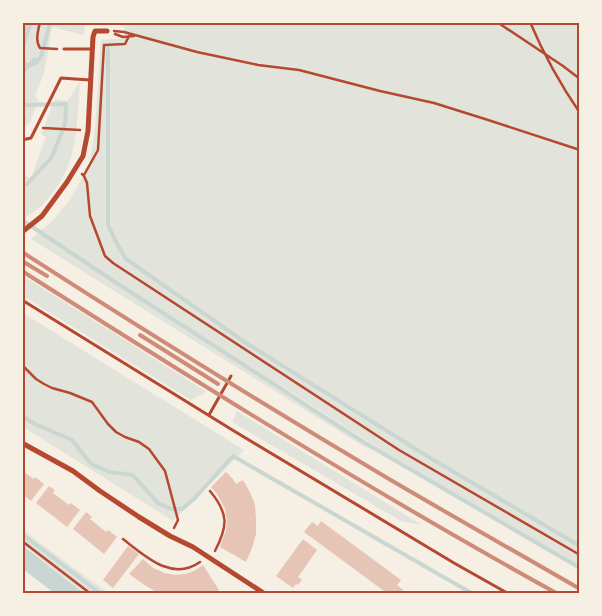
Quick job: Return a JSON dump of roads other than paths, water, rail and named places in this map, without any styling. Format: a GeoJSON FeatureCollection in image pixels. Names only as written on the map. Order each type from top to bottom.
{"type":"FeatureCollection","features":[{"type":"Feature","properties":{"kind":"street"},"geometry":{"type":"LineString","coordinates":[[22,232],[42,216],[68,182],[83,156],[88,131],[93,37],[95,32],[107,31]]}},
{"type":"Feature","properties":{"kind":"street"},"geometry":{"type":"LineString","coordinates":[[22,443],[74,471],[100,491],[170,536],[214,560],[265,594]]}},
{"type":"Feature","properties":{"kind":"lane"},"geometry":{"type":"LineString","coordinates":[[64,49],[92,49]]}},
{"type":"Feature","properties":{"kind":"lane"},"geometry":{"type":"LineString","coordinates":[[22,140],[31,138],[61,78],[91,80]]}},
{"type":"Feature","properties":{"kind":"lane"},"geometry":{"type":"LineString","coordinates":[[22,300],[454,563],[509,594]]}},
{"type":"Feature","properties":{"kind":"lane"},"geometry":{"type":"LineString","coordinates":[[209,415],[232,376]]}},
{"type":"Feature","properties":{"kind":"waterway"},"geometry":{"type":"LineString","coordinates":[[34,63],[41,57],[50,22]]}},
{"type":"Feature","properties":{"kind":"waterway"},"geometry":{"type":"LineString","coordinates":[[108,48],[108,225],[126,259],[246,343],[432,459],[580,546]]}},
{"type":"Feature","properties":{"kind":"waterway"},"geometry":{"type":"LineString","coordinates":[[22,105],[66,104],[65,124],[52,157],[27,184]]}},
{"type":"Feature","properties":{"kind":"waterway"},"geometry":{"type":"LineString","coordinates":[[22,220],[365,443],[580,568]]}},
{"type":"Feature","properties":{"kind":"waterway"},"geometry":{"type":"LineString","coordinates":[[22,416],[33,423],[72,440],[91,464],[110,472],[133,475],[158,503],[171,509],[182,509],[194,499],[233,456],[473,594]]}},
{"type":"Feature","properties":{"kind":"waterway"},"geometry":{"type":"LineString","coordinates":[[22,534],[101,594]]}},
{"type":"Feature","properties":{"kind":"railway"},"geometry":{"type":"LineString","coordinates":[[22,252],[297,424],[580,589]]}},
{"type":"Feature","properties":{"kind":"railway"},"geometry":{"type":"LineString","coordinates":[[22,261],[47,276]]}},
{"type":"Feature","properties":{"kind":"railway"},"geometry":{"type":"LineString","coordinates":[[22,271],[287,437],[422,517],[558,594]]}},
{"type":"Feature","properties":{"kind":"railway"},"geometry":{"type":"LineString","coordinates":[[140,335],[218,384]]}}]}
